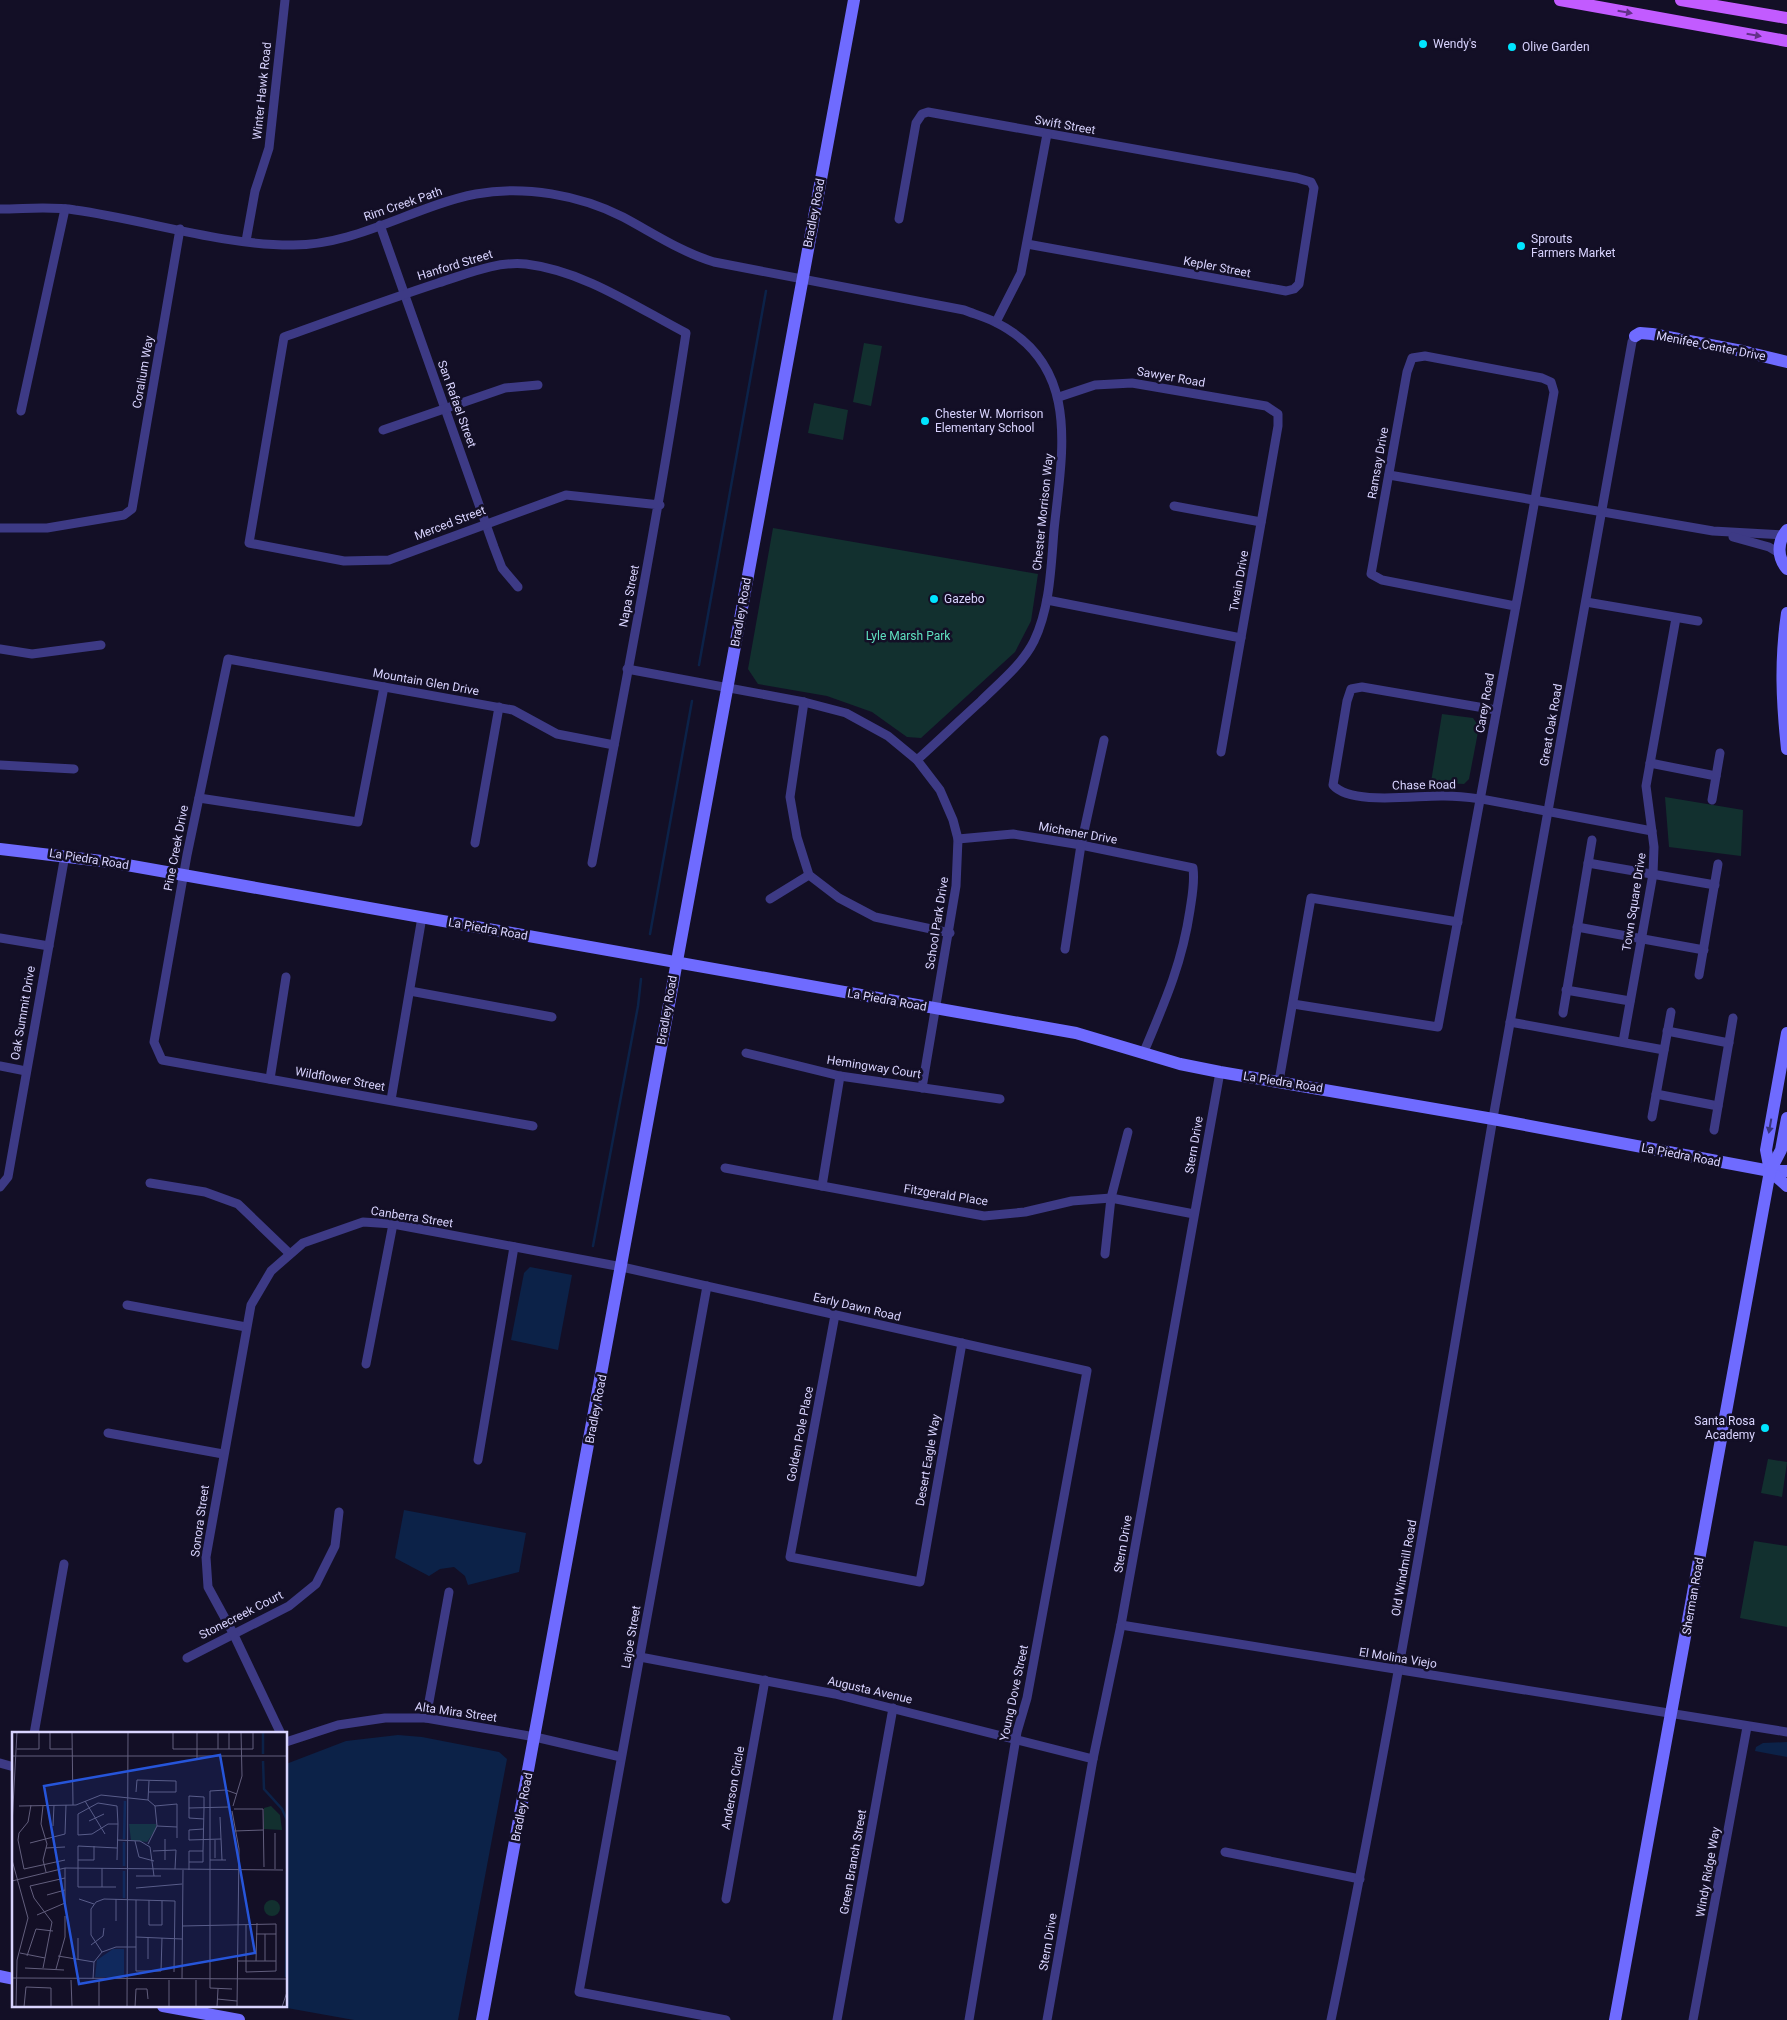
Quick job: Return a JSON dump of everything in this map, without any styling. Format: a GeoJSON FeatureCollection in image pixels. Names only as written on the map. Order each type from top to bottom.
{"type":"FeatureCollection","features":[{"type":"Feature","properties":{"kind":"main road"},"geometry":{"type":"LineString","coordinates":[[1560,0],[1787,41]]}},
{"type":"Feature","properties":{"kind":"main road"},"geometry":{"type":"LineString","coordinates":[[1681,0],[1787,18]]}},
{"type":"Feature","properties":{"kind":"street","name":"Winter Hawk Road"},"geometry":{"type":"LineString","coordinates":[[246,241],[255,191],[269,148],[285,0]]}},
{"type":"Feature","properties":{"kind":"street","name":"Bradley Road"},"geometry":{"type":"LineString","coordinates":[[482,2020],[854,0]]}},
{"type":"Feature","properties":{"kind":"street","name":"Swift Street"},"geometry":{"type":"LineString","coordinates":[[899,219],[916,124],[922,114],[936,113],[1311,182]]}},
{"type":"Feature","properties":{"kind":"street"},"geometry":{"type":"LineString","coordinates":[[996,322],[1021,273],[1047,134]]}},
{"type":"Feature","properties":{"kind":"street","name":"Kepler Street"},"geometry":{"type":"LineString","coordinates":[[1027,244],[1286,292],[1294,289],[1299,284],[1314,194],[1311,182]]}},
{"type":"Feature","properties":{"kind":"street","name":"Rim Creek Path"},"geometry":{"type":"LineString","coordinates":[[0,209],[66,209],[246,241],[282,245],[318,244],[380,226],[476,194],[510,191],[547,194],[586,202],[604,209],[698,257],[802,280]]}},
{"type":"Feature","properties":{"kind":"street"},"geometry":{"type":"LineString","coordinates":[[21,411],[66,209]]}},
{"type":"Feature","properties":{"kind":"street","name":"San Rafael Street"},"geometry":{"type":"LineString","coordinates":[[380,226],[502,568],[518,587]]}},
{"type":"Feature","properties":{"kind":"street","name":"Coralium Way"},"geometry":{"type":"LineString","coordinates":[[0,528],[47,528],[124,515],[132,509],[180,229]]}},
{"type":"Feature","properties":{"kind":"street","name":"Hanford Street"},"geometry":{"type":"LineString","coordinates":[[249,543],[284,337],[404,294],[505,263],[528,264],[565,272],[613,294],[686,333]]}},
{"type":"Feature","properties":{"kind":"street","name":"Chester Morrison Way"},"geometry":{"type":"LineString","coordinates":[[802,280],[964,310],[996,322],[1018,336],[1032,350],[1047,370],[1059,397],[1064,438],[1047,600],[1034,642],[1011,672],[918,760]]}},
{"type":"Feature","properties":{"kind":"street","name":"Napa Street"},"geometry":{"type":"LineString","coordinates":[[592,863],[627,669],[660,505],[686,333]]}},
{"type":"Feature","properties":{"kind":"street","name":"Menifee Center Drive"},"geometry":{"type":"LineString","coordinates":[[1635,336],[1640,333],[1652,334],[1742,351],[1787,362]]}},
{"type":"Feature","properties":{"kind":"street","name":"Great Oak Road"},"geometry":{"type":"LineString","coordinates":[[1493,1119],[1632,342],[1635,336]]}},
{"type":"Feature","properties":{"kind":"street","name":"Ramsay Drive"},"geometry":{"type":"LineString","coordinates":[[1516,606],[1382,580],[1371,574],[1372,562],[1407,372],[1412,358],[1425,356],[1542,378],[1551,382]]}},
{"type":"Feature","properties":{"kind":"street","name":"Carey Road"},"geometry":{"type":"LineString","coordinates":[[1293,1004],[1438,1027],[1535,501],[1554,392],[1551,382]]}},
{"type":"Feature","properties":{"kind":"street","name":"Sawyer Road"},"geometry":{"type":"LineString","coordinates":[[1059,397],[1095,385],[1132,383],[1266,406],[1278,414]]}},
{"type":"Feature","properties":{"kind":"street"},"geometry":{"type":"LineString","coordinates":[[383,430],[447,410],[505,388],[538,385]]}},
{"type":"Feature","properties":{"kind":"street","name":"Twain Drive"},"geometry":{"type":"LineString","coordinates":[[1221,752],[1278,426],[1278,414]]}},
{"type":"Feature","properties":{"kind":"street"},"geometry":{"type":"LineString","coordinates":[[1389,475],[1713,531],[1769,547],[1779,553],[1787,569]]}},
{"type":"Feature","properties":{"kind":"street","name":"Merced Street"},"geometry":{"type":"LineString","coordinates":[[249,543],[344,561],[389,560],[486,522],[566,495],[660,505]]}},
{"type":"Feature","properties":{"kind":"street"},"geometry":{"type":"LineString","coordinates":[[1174,506],[1261,522]]}},
{"type":"Feature","properties":{"kind":"street"},"geometry":{"type":"LineString","coordinates":[[1713,531],[1785,533],[1779,553]]}},
{"type":"Feature","properties":{"kind":"street"},"geometry":{"type":"LineString","coordinates":[[1047,600],[1241,638]]}},
{"type":"Feature","properties":{"kind":"street"},"geometry":{"type":"LineString","coordinates":[[1586,602],[1698,621]]}},
{"type":"Feature","properties":{"kind":"street"},"geometry":{"type":"LineString","coordinates":[[1787,613],[1782,648],[1781,691],[1787,750]]}},
{"type":"Feature","properties":{"kind":"street","name":"Town Square Drive"},"geometry":{"type":"LineString","coordinates":[[1623,1042],[1653,874],[1654,847],[1646,786],[1676,618]]}},
{"type":"Feature","properties":{"kind":"street"},"geometry":{"type":"LineString","coordinates":[[0,649],[32,654],[101,645]]}},
{"type":"Feature","properties":{"kind":"street","name":"Mountain Glen Drive"},"geometry":{"type":"LineString","coordinates":[[228,659],[513,710],[557,734],[614,745]]}},
{"type":"Feature","properties":{"kind":"street","name":"Pine Creek Drive"},"geometry":{"type":"LineString","coordinates":[[154,1042],[184,875],[228,659]]}},
{"type":"Feature","properties":{"kind":"street","name":"School Park Drive"},"geometry":{"type":"LineString","coordinates":[[627,669],[804,702],[846,713],[888,736],[918,760],[940,790],[953,820],[958,839],[956,886],[950,933],[922,1088]]}},
{"type":"Feature","properties":{"kind":"street"},"geometry":{"type":"LineString","coordinates":[[199,798],[358,822],[384,687]]}},
{"type":"Feature","properties":{"kind":"street","name":"Chase Road"},"geometry":{"type":"LineString","coordinates":[[1496,710],[1362,687],[1352,689],[1347,701],[1333,785],[1341,792],[1369,797],[1398,799],[1444,796],[1480,799],[1652,831]]}},
{"type":"Feature","properties":{"kind":"street"},"geometry":{"type":"LineString","coordinates":[[804,702],[790,797],[797,837],[809,875],[839,898],[875,916],[950,933]]}},
{"type":"Feature","properties":{"kind":"street"},"geometry":{"type":"LineString","coordinates":[[475,843],[499,707]]}},
{"type":"Feature","properties":{"kind":"street"},"geometry":{"type":"LineString","coordinates":[[1065,949],[1081,845],[1104,740]]}},
{"type":"Feature","properties":{"kind":"street"},"geometry":{"type":"LineString","coordinates":[[1712,800],[1720,753]]}},
{"type":"Feature","properties":{"kind":"street"},"geometry":{"type":"LineString","coordinates":[[1650,763],[1716,776]]}},
{"type":"Feature","properties":{"kind":"street"},"geometry":{"type":"LineString","coordinates":[[0,765],[74,769]]}},
{"type":"Feature","properties":{"kind":"street","name":"Michener Drive"},"geometry":{"type":"LineString","coordinates":[[958,839],[1013,834],[1081,845],[1193,868],[1194,881],[1186,942],[1175,978],[1143,1054]]}},
{"type":"Feature","properties":{"kind":"street"},"geometry":{"type":"LineString","coordinates":[[1563,1013],[1592,840]]}},
{"type":"Feature","properties":{"kind":"street","name":"La Piedra Road"},"geometry":{"type":"LineString","coordinates":[[0,849],[65,855],[184,875],[1076,1033],[1143,1054],[1220,1072],[1493,1119],[1770,1172],[1787,1171]]}},
{"type":"Feature","properties":{"kind":"street","name":"Oak Summit Drive"},"geometry":{"type":"LineString","coordinates":[[0,1187],[8,1177],[65,855]]}},
{"type":"Feature","properties":{"kind":"street"},"geometry":{"type":"LineString","coordinates":[[1588,863],[1715,885]]}},
{"type":"Feature","properties":{"kind":"street"},"geometry":{"type":"LineString","coordinates":[[1699,975],[1718,864]]}},
{"type":"Feature","properties":{"kind":"street"},"geometry":{"type":"LineString","coordinates":[[770,899],[809,875]]}},
{"type":"Feature","properties":{"kind":"street"},"geometry":{"type":"LineString","coordinates":[[1279,1081],[1311,898],[1458,922]]}},
{"type":"Feature","properties":{"kind":"street"},"geometry":{"type":"LineString","coordinates":[[391,1100],[422,917]]}},
{"type":"Feature","properties":{"kind":"street"},"geometry":{"type":"LineString","coordinates":[[1577,927],[1704,950]]}},
{"type":"Feature","properties":{"kind":"street"},"geometry":{"type":"LineString","coordinates":[[0,938],[48,946]]}},
{"type":"Feature","properties":{"kind":"street"},"geometry":{"type":"LineString","coordinates":[[270,1079],[286,977]]}},
{"type":"Feature","properties":{"kind":"street"},"geometry":{"type":"LineString","coordinates":[[1566,990],[1630,1001]]}},
{"type":"Feature","properties":{"kind":"street"},"geometry":{"type":"LineString","coordinates":[[410,991],[552,1017]]}},
{"type":"Feature","properties":{"kind":"street"},"geometry":{"type":"LineString","coordinates":[[1652,1117],[1671,1012]]}},
{"type":"Feature","properties":{"kind":"street"},"geometry":{"type":"LineString","coordinates":[[1714,1130],[1733,1018]]}},
{"type":"Feature","properties":{"kind":"street"},"geometry":{"type":"LineString","coordinates":[[1510,1022],[1664,1050]]}},
{"type":"Feature","properties":{"kind":"street"},"geometry":{"type":"LineString","coordinates":[[1667,1031],[1729,1043]]}},
{"type":"Feature","properties":{"kind":"street"},"geometry":{"type":"LineString","coordinates":[[1770,1172],[1766,1150],[1787,1033]]}},
{"type":"Feature","properties":{"kind":"street","name":"Wildflower Street"},"geometry":{"type":"LineString","coordinates":[[154,1042],[162,1060],[533,1126]]}},
{"type":"Feature","properties":{"kind":"street","name":"Hemingway Court"},"geometry":{"type":"LineString","coordinates":[[746,1053],[840,1076],[1000,1099]]}},
{"type":"Feature","properties":{"kind":"street"},"geometry":{"type":"LineString","coordinates":[[0,1066],[26,1071]]}},
{"type":"Feature","properties":{"kind":"street","name":"Stern Drive"},"geometry":{"type":"LineString","coordinates":[[1047,2020],[1093,1759],[1121,1625],[1220,1072]]}},
{"type":"Feature","properties":{"kind":"street"},"geometry":{"type":"LineString","coordinates":[[822,1186],[840,1076]]}},
{"type":"Feature","properties":{"kind":"street"},"geometry":{"type":"LineString","coordinates":[[1656,1094],[1718,1106]]}},
{"type":"Feature","properties":{"kind":"street"},"geometry":{"type":"LineString","coordinates":[[1770,1172],[1781,1150],[1787,1118]]}},
{"type":"Feature","properties":{"kind":"street","name":"Old Windmill Road"},"geometry":{"type":"LineString","coordinates":[[1331,2020],[1360,1879],[1398,1671],[1446,1402],[1493,1119]]}},
{"type":"Feature","properties":{"kind":"street"},"geometry":{"type":"LineString","coordinates":[[1105,1254],[1111,1198],[1128,1132]]}},
{"type":"Feature","properties":{"kind":"street","name":"Fitzgerald Place"},"geometry":{"type":"LineString","coordinates":[[725,1168],[984,1216],[1025,1212],[1072,1201],[1111,1198],[1194,1214]]}},
{"type":"Feature","properties":{"kind":"street","name":"La Piedra Road"},"geometry":{"type":"LineString","coordinates":[[1770,1172],[1787,1186]]}},
{"type":"Feature","properties":{"kind":"street","name":"Sherman Road"},"geometry":{"type":"LineString","coordinates":[[1615,2020],[1770,1172]]}},
{"type":"Feature","properties":{"kind":"street"},"geometry":{"type":"LineString","coordinates":[[150,1183],[205,1192],[238,1204],[290,1254]]}},
{"type":"Feature","properties":{"kind":"street","name":"Canberra Street"},"geometry":{"type":"LineString","coordinates":[[246,1327],[251,1305],[271,1271],[303,1243],[363,1222],[393,1224],[622,1267]]}},
{"type":"Feature","properties":{"kind":"street"},"geometry":{"type":"LineString","coordinates":[[366,1364],[393,1224]]}},
{"type":"Feature","properties":{"kind":"street"},"geometry":{"type":"LineString","coordinates":[[478,1460],[514,1247]]}},
{"type":"Feature","properties":{"kind":"street","name":"Early Dawn Road"},"geometry":{"type":"LineString","coordinates":[[622,1267],[1087,1371]]}},
{"type":"Feature","properties":{"kind":"street","name":"Lajoe Street"},"geometry":{"type":"LineString","coordinates":[[707,1286],[579,1992],[726,2020]]}},
{"type":"Feature","properties":{"kind":"street"},"geometry":{"type":"LineString","coordinates":[[127,1305],[246,1327]]}},
{"type":"Feature","properties":{"kind":"street","name":"Golden Pole Place"},"geometry":{"type":"LineString","coordinates":[[835,1315],[790,1557],[920,1582]]}},
{"type":"Feature","properties":{"kind":"street","name":"Sonora Street"},"geometry":{"type":"LineString","coordinates":[[246,1327],[206,1557],[208,1587],[233,1633],[280,1732]]}},
{"type":"Feature","properties":{"kind":"street","name":"Desert Eagle Way"},"geometry":{"type":"LineString","coordinates":[[920,1582],[962,1343]]}},
{"type":"Feature","properties":{"kind":"street","name":"Young Dove Street"},"geometry":{"type":"LineString","coordinates":[[969,2020],[1016,1738],[1028,1698],[1087,1371]]}},
{"type":"Feature","properties":{"kind":"street"},"geometry":{"type":"LineString","coordinates":[[108,1432],[223,1454]]}},
{"type":"Feature","properties":{"kind":"street","name":"Stonecreek Court"},"geometry":{"type":"LineString","coordinates":[[187,1658],[289,1606],[316,1584],[335,1546],[339,1512]]}},
{"type":"Feature","properties":{"kind":"street"},"geometry":{"type":"LineString","coordinates":[[34,1732],[64,1564]]}},
{"type":"Feature","properties":{"kind":"street"},"geometry":{"type":"LineString","coordinates":[[426,1718],[450,1592]]}},
{"type":"Feature","properties":{"kind":"street","name":"El Molina Viejo"},"geometry":{"type":"LineString","coordinates":[[1121,1625],[1787,1732]]}},
{"type":"Feature","properties":{"kind":"street","name":"Augusta Avenue"},"geometry":{"type":"LineString","coordinates":[[640,1657],[765,1680],[893,1708],[1093,1759]]}},
{"type":"Feature","properties":{"kind":"street","name":"Anderson Circle"},"geometry":{"type":"LineString","coordinates":[[726,1899],[765,1680]]}},
{"type":"Feature","properties":{"kind":"street","name":"Green Branch Street"},"geometry":{"type":"LineString","coordinates":[[837,2020],[893,1708]]}},
{"type":"Feature","properties":{"kind":"street","name":"Alta Mira Street"},"geometry":{"type":"LineString","coordinates":[[288,1741],[338,1725],[385,1718],[426,1718],[535,1737],[621,1757]]}},
{"type":"Feature","properties":{"kind":"street","name":"Windy Ridge Way"},"geometry":{"type":"LineString","coordinates":[[1693,2020],[1747,1727]]}},
{"type":"Feature","properties":{"kind":"street"},"geometry":{"type":"LineString","coordinates":[[1225,1852],[1360,1879]]}},
{"type":"Feature","properties":{"kind":"street"},"geometry":{"type":"LineString","coordinates":[[170,2008],[203,2017],[239,2020]]}},
{"type":"Feature","properties":{"kind":"green space"},"geometry":{"type":"Polygon","coordinates":[[[864,343],[882,346],[871,406],[853,402],[864,343]]]}},
{"type":"Feature","properties":{"kind":"green space"},"geometry":{"type":"Polygon","coordinates":[[[814,403],[848,410],[843,440],[808,433],[814,403]]]}},
{"type":"Feature","properties":{"kind":"green space","name":"Lyle Marsh Park"},"geometry":{"type":"Polygon","coordinates":[[[773,528],[1038,574],[1031,621],[1015,652],[921,738],[907,737],[872,712],[827,696],[758,684],[748,669],[773,528]]]}},
{"type":"Feature","properties":{"kind":"green space"},"geometry":{"type":"Polygon","coordinates":[[[1442,714],[1473,718],[1479,727],[1469,779],[1464,784],[1431,782],[1442,714]]]}},
{"type":"Feature","properties":{"kind":"green space"},"geometry":{"type":"Polygon","coordinates":[[[1665,797],[1743,810],[1741,856],[1669,847],[1665,797]]]}},
{"type":"Feature","properties":{"kind":"green space"},"geometry":{"type":"Polygon","coordinates":[[[1768,1459],[1787,1462],[1782,1497],[1761,1493],[1768,1459]]]}},
{"type":"Feature","properties":{"kind":"green space"},"geometry":{"type":"Polygon","coordinates":[[[1754,1541],[1787,1546],[1787,1627],[1740,1618],[1754,1541]]]}},
{"type":"Feature","properties":{"kind":"water"},"geometry":{"type":"Polygon","coordinates":[[[530,1267],[572,1275],[558,1350],[511,1340],[524,1273],[530,1267]]]}},
{"type":"Feature","properties":{"kind":"water"},"geometry":{"type":"Polygon","coordinates":[[[404,1510],[526,1533],[519,1572],[468,1585],[465,1576],[454,1567],[440,1569],[429,1576],[395,1558],[404,1510]]]}},
{"type":"Feature","properties":{"kind":"water"},"geometry":{"type":"Polygon","coordinates":[[[398,1735],[422,1737],[499,1752],[507,1759],[458,2020],[354,2020],[287,2008],[288,1763],[346,1741],[398,1735]]]}},
{"type":"Feature","properties":{"kind":"water"},"geometry":{"type":"Polygon","coordinates":[[[1787,1742],[1787,1757],[1755,1751],[1756,1747],[1763,1743],[1787,1742]]]}},
{"type":"Feature","properties":{"kind":"waterway"},"geometry":{"type":"LineString","coordinates":[[699,665],[766,291]]}},
{"type":"Feature","properties":{"kind":"waterway"},"geometry":{"type":"LineString","coordinates":[[650,934],[692,701]]}},
{"type":"Feature","properties":{"kind":"waterway"},"geometry":{"type":"LineString","coordinates":[[593,1246],[638,1006],[641,979]]}},
{"type":"Feature","properties":{"kind":"place","name":"Wendy's"},"geometry":{"type":"Point","coordinates":[1423,44]}},
{"type":"Feature","properties":{"kind":"place","name":"Olive Garden"},"geometry":{"type":"Point","coordinates":[1512,47]}},
{"type":"Feature","properties":{"kind":"place","name":"Sprouts Farmers Market"},"geometry":{"type":"Point","coordinates":[1521,246]}},
{"type":"Feature","properties":{"kind":"place","name":"Chester W. Morrison Elementary School"},"geometry":{"type":"Point","coordinates":[925,421]}},
{"type":"Feature","properties":{"kind":"place","name":"Gazebo"},"geometry":{"type":"Point","coordinates":[934,599]}},
{"type":"Feature","properties":{"kind":"place","name":"Santa Rosa Academy"},"geometry":{"type":"Point","coordinates":[1765,1428]}}]}
